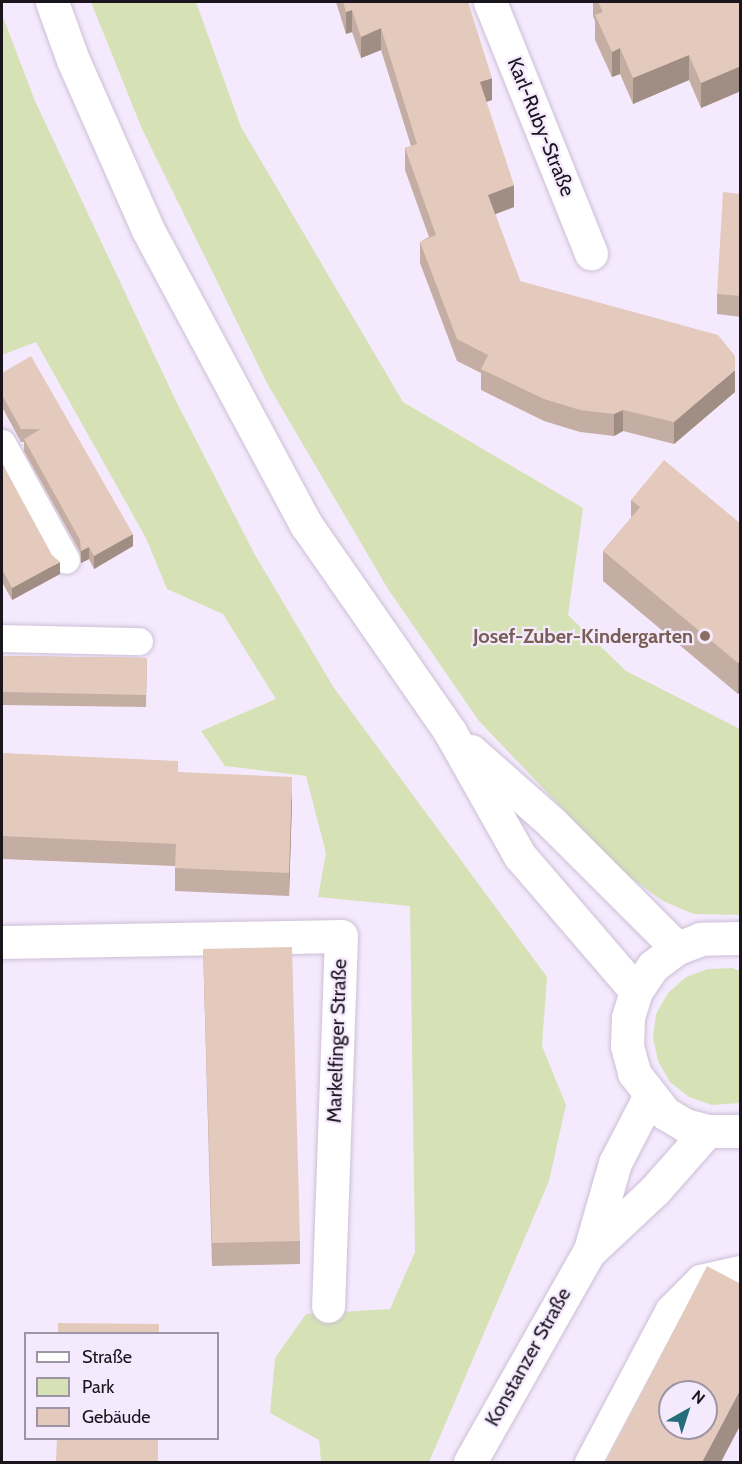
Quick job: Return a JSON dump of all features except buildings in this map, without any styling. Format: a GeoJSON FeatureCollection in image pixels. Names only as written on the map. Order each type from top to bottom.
{"type":"FeatureCollection","features":[{"type":"Feature","properties":{"kind":"street"},"geometry":{"type":"LineString","coordinates":[[52,2],[73,60],[148,230],[307,526],[450,732],[520,856],[636,991]]}},
{"type":"Feature","properties":{"kind":"street","name":"Karl-Ruby-Straße"},"geometry":{"type":"LineString","coordinates":[[490,2],[591,253]]}},
{"type":"Feature","properties":{"kind":"street"},"geometry":{"type":"LineString","coordinates":[[450,732],[552,823],[677,948]]}},
{"type":"Feature","properties":{"kind":"street","name":"Markelfinger Straße"},"geometry":{"type":"LineString","coordinates":[[2,942],[341,936],[328,1306]]}},
{"type":"Feature","properties":{"kind":"street"},"geometry":{"type":"LineString","coordinates":[[741,938],[700,939],[677,948],[653,966],[636,991],[628,1018],[627,1046],[634,1073],[649,1097],[685,1125],[707,1131],[741,1131]]}},
{"type":"Feature","properties":{"kind":"street","name":"Konstanzer Straße"},"geometry":{"type":"LineString","coordinates":[[470,1462],[589,1252],[615,1164],[649,1097]]}},
{"type":"Feature","properties":{"kind":"street","name":"Konstanzer Straße"},"geometry":{"type":"LineString","coordinates":[[589,1252],[655,1190],[707,1131]]}},
{"type":"Feature","properties":{"kind":"lane"},"geometry":{"type":"LineString","coordinates":[[2,443],[66,560]]}},
{"type":"Feature","properties":{"kind":"lane"},"geometry":{"type":"LineString","coordinates":[[2,638],[139,641]]}},
{"type":"Feature","properties":{"kind":"lane"},"geometry":{"type":"LineString","coordinates":[[588,1462],[669,1309],[700,1278],[741,1269]]}},
{"type":"Feature","properties":{"kind":"green space"},"geometry":{"type":"Polygon","coordinates":[[[91,2],[196,2],[241,127],[403,402],[583,508],[568,615],[626,671],[740,729],[740,915],[694,914],[663,901],[624,873],[479,721],[388,589],[268,385],[142,129],[91,2]]]}},
{"type":"Feature","properties":{"kind":"green space"},"geometry":{"type":"Polygon","coordinates":[[[2,14],[35,101],[176,401],[255,555],[334,688],[547,977],[542,1046],[566,1105],[549,1181],[429,1462],[321,1462],[319,1440],[270,1413],[275,1358],[306,1314],[390,1309],[415,1252],[410,906],[318,897],[326,853],[306,776],[225,766],[201,731],[276,699],[223,614],[167,589],[146,538],[36,342],[2,355],[2,14]]]}},
{"type":"Feature","properties":{"kind":"green space"},"geometry":{"type":"Polygon","coordinates":[[[732,968],[740,971],[740,1103],[712,1105],[689,1097],[670,1082],[658,1061],[653,1038],[656,1014],[668,993],[686,977],[708,969],[732,968]]]}},
{"type":"Feature","properties":{"kind":"place","name":"Josef-Zuber-Kindergarten"},"geometry":{"type":"Point","coordinates":[705,636]}}]}
